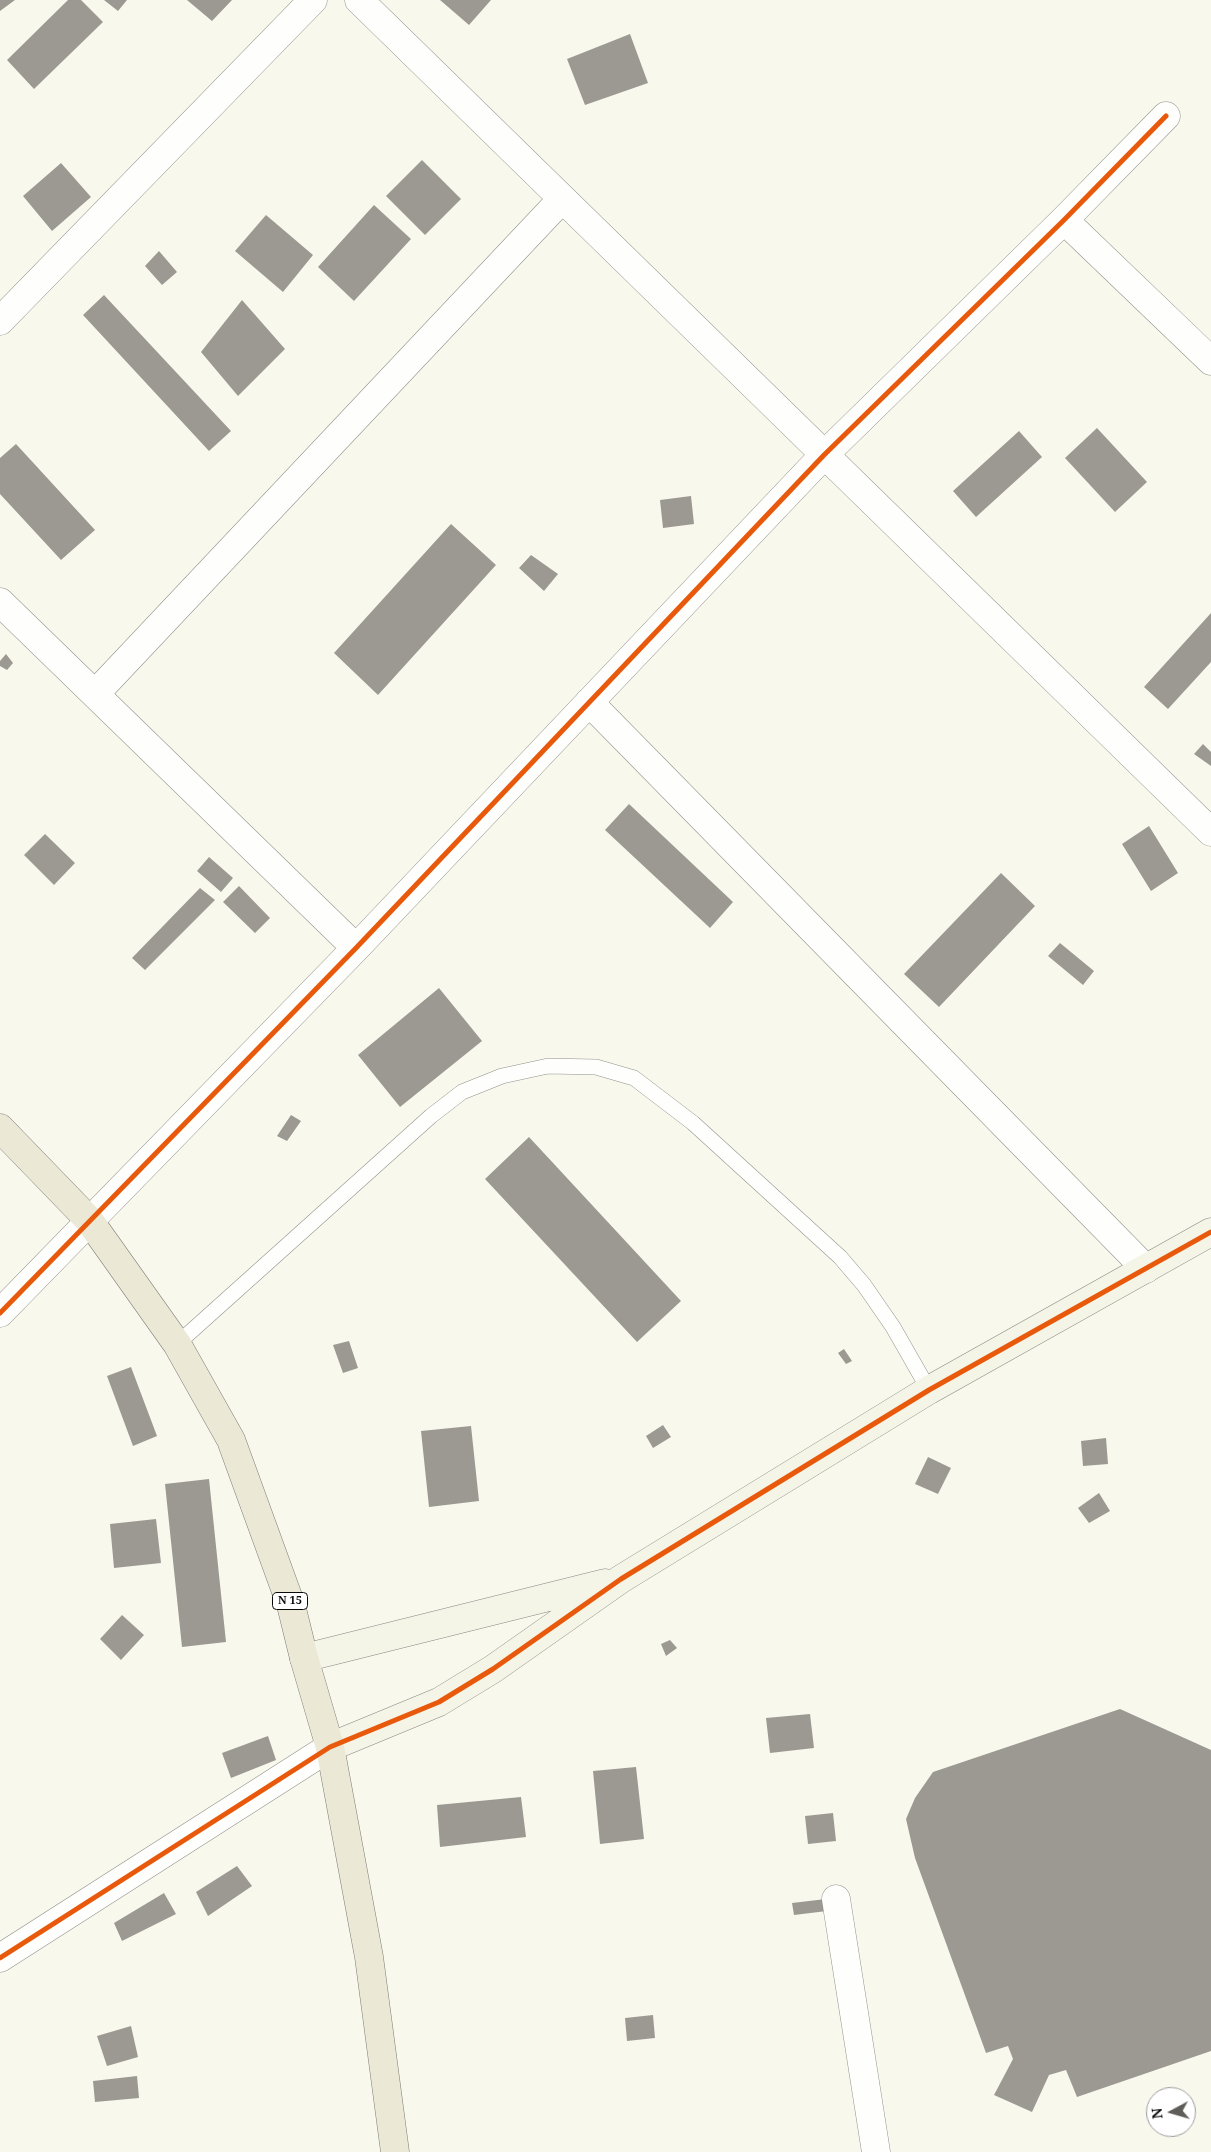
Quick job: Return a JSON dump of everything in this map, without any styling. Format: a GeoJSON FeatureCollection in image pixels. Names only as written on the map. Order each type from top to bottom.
{"type":"FeatureCollection","features":[{"type":"Feature","properties":{"kind":"main road","name":"N 15"},"geometry":{"type":"LineString","coordinates":[[0,1128],[89,1220],[177,1344],[231,1440],[291,1605],[304,1658],[330,1747],[369,1957],[395,2152]]}},
{"type":"Feature","properties":{"kind":"street"},"geometry":{"type":"LineString","coordinates":[[0,321],[313,0]]}},
{"type":"Feature","properties":{"kind":"street"},"geometry":{"type":"LineString","coordinates":[[359,0],[1211,832]]}},
{"type":"Feature","properties":{"kind":"street"},"geometry":{"type":"LineString","coordinates":[[0,1313],[356,948],[824,455],[1064,220],[1166,116]]}},
{"type":"Feature","properties":{"kind":"street"},"geometry":{"type":"LineString","coordinates":[[95,694],[562,199]]}},
{"type":"Feature","properties":{"kind":"street"},"geometry":{"type":"LineString","coordinates":[[1064,220],[1211,362]]}},
{"type":"Feature","properties":{"kind":"street"},"geometry":{"type":"LineString","coordinates":[[0,602],[356,948]]}},
{"type":"Feature","properties":{"kind":"street"},"geometry":{"type":"LineString","coordinates":[[590,702],[1146,1269]]}},
{"type":"Feature","properties":{"kind":"street"},"geometry":{"type":"LineString","coordinates":[[0,1958],[330,1747],[439,1702],[493,1669],[621,1579],[929,1390],[1211,1232]]}},
{"type":"Feature","properties":{"kind":"street"},"geometry":{"type":"LineString","coordinates":[[304,1658],[621,1579]]}},
{"type":"Feature","properties":{"kind":"street"},"geometry":{"type":"LineString","coordinates":[[836,1899],[876,2152]]}},
{"type":"Feature","properties":{"kind":"lane"},"geometry":{"type":"LineString","coordinates":[[177,1344],[431,1116],[462,1092],[502,1076],[548,1066],[596,1067],[634,1078],[662,1098],[693,1123],[840,1257],[864,1285],[893,1327],[929,1390]]}},
{"type":"Feature","properties":{"kind":"building"},"geometry":{"type":"Polygon","coordinates":[[[0,0],[15,0],[0,11],[0,0]]]}},
{"type":"Feature","properties":{"kind":"building"},"geometry":{"type":"Polygon","coordinates":[[[68,0],[81,0],[103,22],[34,89],[7,60],[68,0]]]}},
{"type":"Feature","properties":{"kind":"building"},"geometry":{"type":"Polygon","coordinates":[[[104,0],[127,0],[118,11],[104,0]]]}},
{"type":"Feature","properties":{"kind":"building"},"geometry":{"type":"Polygon","coordinates":[[[187,0],[232,0],[212,21],[187,0]]]}},
{"type":"Feature","properties":{"kind":"building"},"geometry":{"type":"Polygon","coordinates":[[[440,0],[491,0],[469,25],[440,0]]]}},
{"type":"Feature","properties":{"kind":"building"},"geometry":{"type":"Polygon","coordinates":[[[630,34],[648,83],[585,105],[567,59],[630,34]]]}},
{"type":"Feature","properties":{"kind":"building"},"geometry":{"type":"Polygon","coordinates":[[[422,160],[461,199],[425,235],[386,196],[422,160]]]}},
{"type":"Feature","properties":{"kind":"building"},"geometry":{"type":"Polygon","coordinates":[[[61,163],[91,197],[52,231],[23,196],[61,163]]]}},
{"type":"Feature","properties":{"kind":"building"},"geometry":{"type":"Polygon","coordinates":[[[374,205],[411,239],[354,301],[318,267],[374,205]]]}},
{"type":"Feature","properties":{"kind":"building"},"geometry":{"type":"Polygon","coordinates":[[[266,215],[313,255],[283,292],[235,251],[266,215]]]}},
{"type":"Feature","properties":{"kind":"building"},"geometry":{"type":"Polygon","coordinates":[[[159,251],[177,272],[162,285],[145,266],[159,251]]]}},
{"type":"Feature","properties":{"kind":"building"},"geometry":{"type":"Polygon","coordinates":[[[104,295],[231,431],[209,451],[83,315],[104,295]]]}},
{"type":"Feature","properties":{"kind":"building"},"geometry":{"type":"Polygon","coordinates":[[[242,300],[285,349],[238,396],[201,352],[242,300]]]}},
{"type":"Feature","properties":{"kind":"building"},"geometry":{"type":"Polygon","coordinates":[[[1097,428],[1147,482],[1115,512],[1065,458],[1097,428]]]}},
{"type":"Feature","properties":{"kind":"building"},"geometry":{"type":"Polygon","coordinates":[[[1019,431],[1042,457],[976,517],[953,491],[1019,431]]]}},
{"type":"Feature","properties":{"kind":"building"},"geometry":{"type":"Polygon","coordinates":[[[16,444],[95,530],[61,560],[0,494],[0,458],[16,444]]]}},
{"type":"Feature","properties":{"kind":"building"},"geometry":{"type":"Polygon","coordinates":[[[691,496],[694,524],[663,528],[660,500],[691,496]]]}},
{"type":"Feature","properties":{"kind":"building"},"geometry":{"type":"Polygon","coordinates":[[[451,524],[496,565],[378,695],[334,653],[451,524]]]}},
{"type":"Feature","properties":{"kind":"building"},"geometry":{"type":"Polygon","coordinates":[[[531,555],[558,574],[544,591],[519,568],[531,555]]]}},
{"type":"Feature","properties":{"kind":"building"},"geometry":{"type":"Polygon","coordinates":[[[1211,613],[1211,662],[1168,709],[1144,687],[1211,613]]]}},
{"type":"Feature","properties":{"kind":"building"},"geometry":{"type":"Polygon","coordinates":[[[6,654],[13,663],[7,670],[0,666],[0,661],[6,654]]]}},
{"type":"Feature","properties":{"kind":"building"},"geometry":{"type":"Polygon","coordinates":[[[1203,744],[1211,752],[1211,766],[1194,754],[1203,744]]]}},
{"type":"Feature","properties":{"kind":"building"},"geometry":{"type":"Polygon","coordinates":[[[629,804],[733,902],[710,928],[605,830],[629,804]]]}},
{"type":"Feature","properties":{"kind":"building"},"geometry":{"type":"Polygon","coordinates":[[[1149,826],[1178,873],[1151,891],[1122,844],[1149,826]]]}},
{"type":"Feature","properties":{"kind":"building"},"geometry":{"type":"Polygon","coordinates":[[[45,834],[75,863],[54,885],[24,855],[45,834]]]}},
{"type":"Feature","properties":{"kind":"building"},"geometry":{"type":"Polygon","coordinates":[[[209,857],[233,878],[221,892],[197,871],[209,857]]]}},
{"type":"Feature","properties":{"kind":"building"},"geometry":{"type":"Polygon","coordinates":[[[1001,873],[1035,906],[939,1007],[904,974],[1001,873]]]}},
{"type":"Feature","properties":{"kind":"building"},"geometry":{"type":"Polygon","coordinates":[[[239,886],[270,918],[255,933],[223,902],[239,886]]]}},
{"type":"Feature","properties":{"kind":"building"},"geometry":{"type":"Polygon","coordinates":[[[200,888],[215,900],[145,970],[132,958],[200,888]]]}},
{"type":"Feature","properties":{"kind":"building"},"geometry":{"type":"Polygon","coordinates":[[[1060,943],[1094,971],[1083,985],[1048,956],[1060,943]]]}},
{"type":"Feature","properties":{"kind":"building"},"geometry":{"type":"Polygon","coordinates":[[[439,988],[482,1041],[400,1107],[358,1055],[439,988]]]}},
{"type":"Feature","properties":{"kind":"building"},"geometry":{"type":"Polygon","coordinates":[[[291,1115],[301,1121],[287,1141],[277,1136],[291,1115]]]}},
{"type":"Feature","properties":{"kind":"building"},"geometry":{"type":"Polygon","coordinates":[[[529,1137],[681,1301],[637,1342],[485,1179],[529,1137]]]}},
{"type":"Feature","properties":{"kind":"building"},"geometry":{"type":"Polygon","coordinates":[[[349,1341],[358,1368],[343,1373],[333,1345],[349,1341]]]}},
{"type":"Feature","properties":{"kind":"building"},"geometry":{"type":"Polygon","coordinates":[[[844,1349],[852,1361],[846,1364],[838,1353],[844,1349]]]}},
{"type":"Feature","properties":{"kind":"building"},"geometry":{"type":"Polygon","coordinates":[[[131,1367],[157,1436],[133,1446],[107,1376],[131,1367]]]}},
{"type":"Feature","properties":{"kind":"building"},"geometry":{"type":"Polygon","coordinates":[[[663,1425],[671,1437],[653,1448],[646,1436],[663,1425]]]}},
{"type":"Feature","properties":{"kind":"building"},"geometry":{"type":"Polygon","coordinates":[[[471,1426],[479,1501],[429,1507],[421,1431],[471,1426]]]}},
{"type":"Feature","properties":{"kind":"building"},"geometry":{"type":"Polygon","coordinates":[[[1106,1438],[1108,1464],[1083,1466],[1081,1441],[1106,1438]]]}},
{"type":"Feature","properties":{"kind":"building"},"geometry":{"type":"Polygon","coordinates":[[[928,1457],[951,1468],[938,1494],[915,1484],[928,1457]]]}},
{"type":"Feature","properties":{"kind":"building"},"geometry":{"type":"Polygon","coordinates":[[[209,1479],[226,1642],[182,1647],[165,1484],[209,1479]]]}},
{"type":"Feature","properties":{"kind":"building"},"geometry":{"type":"Polygon","coordinates":[[[1099,1493],[1110,1511],[1089,1523],[1078,1508],[1099,1493]]]}},
{"type":"Feature","properties":{"kind":"building"},"geometry":{"type":"Polygon","coordinates":[[[156,1519],[161,1563],[114,1568],[110,1524],[156,1519]]]}},
{"type":"Feature","properties":{"kind":"building"},"geometry":{"type":"Polygon","coordinates":[[[122,1615],[144,1635],[121,1660],[100,1639],[122,1615]]]}},
{"type":"Feature","properties":{"kind":"building"},"geometry":{"type":"Polygon","coordinates":[[[670,1640],[677,1648],[666,1656],[661,1644],[670,1640]]]}},
{"type":"Feature","properties":{"kind":"building"},"geometry":{"type":"Polygon","coordinates":[[[1120,1709],[1211,1750],[1211,2051],[1077,2097],[1066,2070],[1049,2075],[1032,2112],[994,2095],[1013,2059],[1008,2046],[986,2053],[915,1858],[906,1819],[915,1798],[933,1772],[1120,1709]]]}},
{"type":"Feature","properties":{"kind":"building"},"geometry":{"type":"Polygon","coordinates":[[[810,1714],[814,1748],[770,1753],[766,1718],[810,1714]]]}},
{"type":"Feature","properties":{"kind":"building"},"geometry":{"type":"Polygon","coordinates":[[[268,1736],[276,1760],[231,1778],[222,1753],[268,1736]]]}},
{"type":"Feature","properties":{"kind":"building"},"geometry":{"type":"Polygon","coordinates":[[[636,1767],[644,1839],[600,1844],[593,1771],[636,1767]]]}},
{"type":"Feature","properties":{"kind":"building"},"geometry":{"type":"Polygon","coordinates":[[[521,1797],[526,1837],[440,1847],[437,1805],[521,1797]]]}},
{"type":"Feature","properties":{"kind":"building"},"geometry":{"type":"Polygon","coordinates":[[[833,1813],[836,1841],[808,1844],[805,1816],[833,1813]]]}},
{"type":"Feature","properties":{"kind":"building"},"geometry":{"type":"Polygon","coordinates":[[[237,1866],[252,1886],[208,1916],[196,1892],[237,1866]]]}},
{"type":"Feature","properties":{"kind":"building"},"geometry":{"type":"Polygon","coordinates":[[[164,1893],[176,1914],[122,1941],[114,1923],[164,1893]]]}},
{"type":"Feature","properties":{"kind":"building"},"geometry":{"type":"Polygon","coordinates":[[[826,1899],[827,1911],[794,1915],[792,1903],[826,1899]]]}},
{"type":"Feature","properties":{"kind":"building"},"geometry":{"type":"Polygon","coordinates":[[[653,2015],[655,2038],[627,2041],[625,2018],[653,2015]]]}},
{"type":"Feature","properties":{"kind":"building"},"geometry":{"type":"Polygon","coordinates":[[[131,2026],[138,2057],[107,2066],[97,2036],[131,2026]]]}},
{"type":"Feature","properties":{"kind":"building"},"geometry":{"type":"Polygon","coordinates":[[[137,2076],[139,2098],[95,2102],[93,2081],[137,2076]]]}},
{"type":"Feature","properties":{"kind":"cycle path"},"geometry":{"type":"LineString","coordinates":[[0,1313],[356,948],[824,455],[1064,220],[1166,116]]}},
{"type":"Feature","properties":{"kind":"cycle path"},"geometry":{"type":"LineString","coordinates":[[0,1958],[330,1747],[439,1702],[493,1669],[621,1579],[929,1390],[1211,1232]]}}]}
